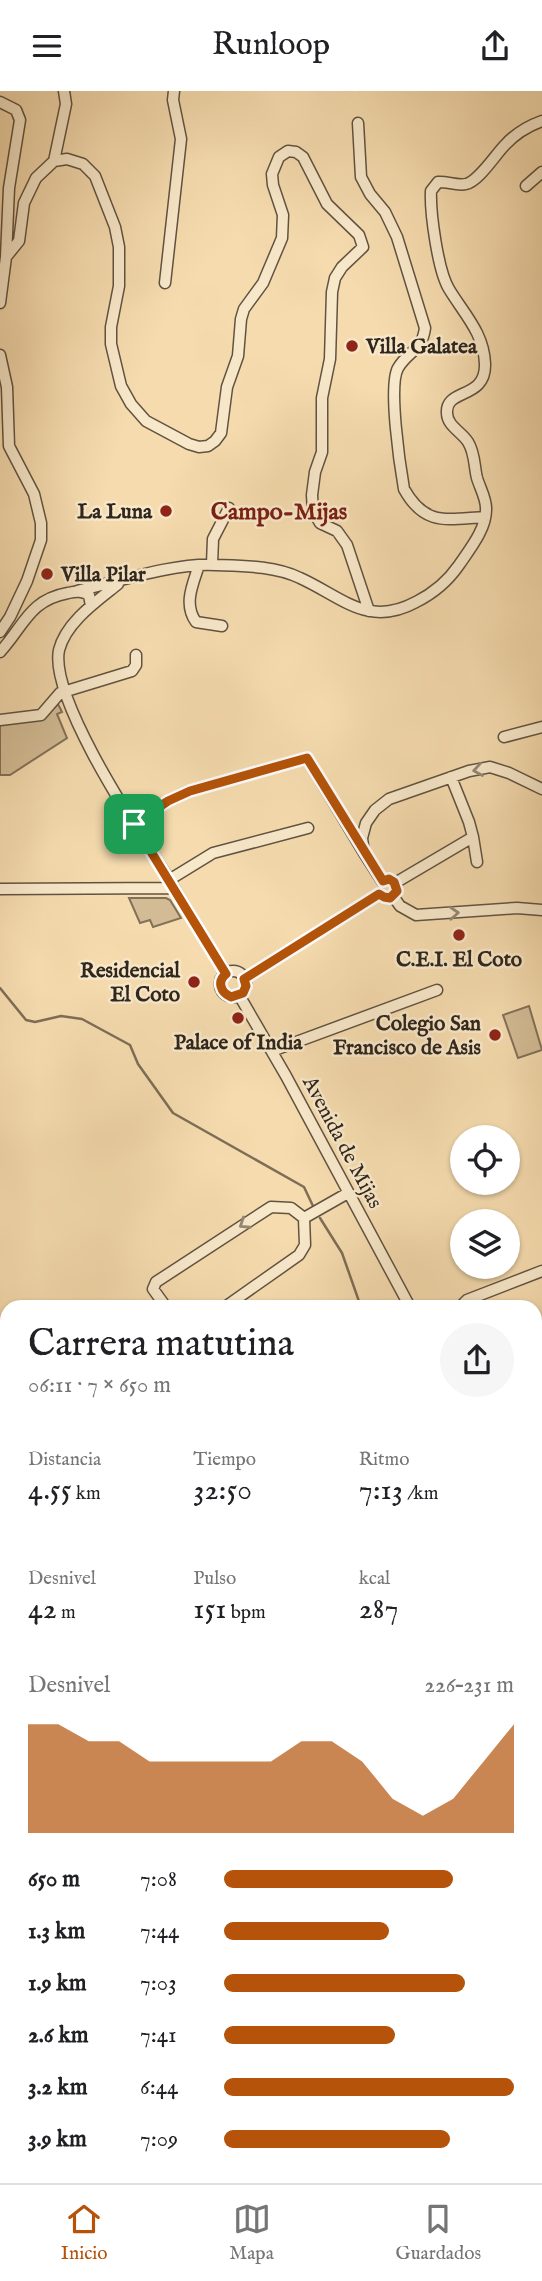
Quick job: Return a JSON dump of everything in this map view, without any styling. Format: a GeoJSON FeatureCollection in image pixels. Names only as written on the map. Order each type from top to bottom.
{"type":"FeatureCollection","features":[{"type":"Feature","properties":{"kind":"street"},"geometry":{"type":"LineString","coordinates":[[6,257],[19,241],[24,203],[29,191],[36,178],[54,161],[66,104],[64,91]]}},
{"type":"Feature","properties":{"kind":"street"},"geometry":{"type":"LineString","coordinates":[[164,283],[181,139],[173,100],[174,91]]}},
{"type":"Feature","properties":{"kind":"street"},"geometry":{"type":"LineString","coordinates":[[0,102],[16,110],[20,120],[9,188],[6,257],[0,303]]}},
{"type":"Feature","properties":{"kind":"street"},"geometry":{"type":"LineString","coordinates":[[0,652],[40,603],[47,599],[122,580],[199,565],[280,571],[299,577],[342,601],[369,611],[387,614],[435,592],[461,562],[485,517],[486,507],[469,443],[447,415],[448,404],[479,386],[485,364],[482,342],[471,320],[448,288],[443,274],[431,191],[438,182],[471,182],[522,130],[542,121]]}},
{"type":"Feature","properties":{"kind":"street"},"geometry":{"type":"LineString","coordinates":[[358,123],[361,177],[370,194],[385,212],[397,237],[425,328],[423,342],[398,368],[394,390],[404,489],[411,502],[426,516],[438,519],[485,517]]}},
{"type":"Feature","properties":{"kind":"street"},"geometry":{"type":"LineString","coordinates":[[54,161],[68,159],[83,164],[94,176],[115,227],[119,265],[111,344],[121,386],[131,404],[146,421],[199,447],[215,442],[221,433],[227,387],[238,356],[244,309],[263,283],[282,238],[283,215],[272,174],[279,156],[296,152],[303,157],[327,204],[359,235],[363,247],[335,278],[332,292],[330,359],[322,398],[322,451],[315,472],[312,495],[313,510],[320,523],[337,531],[348,545],[369,611]]}},
{"type":"Feature","properties":{"kind":"street"},"geometry":{"type":"LineString","coordinates":[[526,186],[542,172]]}},
{"type":"Feature","properties":{"kind":"street"},"geometry":{"type":"LineString","coordinates":[[0,355],[8,387],[9,446],[34,494],[41,523],[41,540],[27,581],[0,632]]}},
{"type":"Feature","properties":{"kind":"street"},"geometry":{"type":"LineString","coordinates":[[212,564],[213,539],[229,508]]}},
{"type":"Feature","properties":{"kind":"street"},"geometry":{"type":"LineString","coordinates":[[199,565],[190,597],[191,615],[197,622],[222,626]]}},
{"type":"Feature","properties":{"kind":"street"},"geometry":{"type":"LineString","coordinates":[[122,580],[91,606],[62,641],[58,661],[65,691],[105,779],[226,974]]}},
{"type":"Feature","properties":{"kind":"street"},"geometry":{"type":"LineString","coordinates":[[77,591],[89,596],[91,606]]}},
{"type":"Feature","properties":{"kind":"street"},"geometry":{"type":"LineString","coordinates":[[0,720],[41,715],[60,693],[132,671],[136,665],[136,655]]}},
{"type":"Feature","properties":{"kind":"street"},"geometry":{"type":"LineString","coordinates":[[504,737],[542,727]]}},
{"type":"Feature","properties":{"kind":"street"},"geometry":{"type":"LineString","coordinates":[[134,824],[168,801],[190,791],[307,758],[383,881]]}},
{"type":"Feature","properties":{"kind":"street"},"geometry":{"type":"LineString","coordinates":[[364,853],[364,831],[375,810],[389,799],[451,777],[490,767],[542,789]]}},
{"type":"Feature","properties":{"kind":"street"},"geometry":{"type":"LineString","coordinates":[[451,777],[469,822],[477,862]]}},
{"type":"Feature","properties":{"kind":"street"},"geometry":{"type":"LineString","coordinates":[[0,888],[171,884],[213,853],[308,828]]}},
{"type":"Feature","properties":{"kind":"street"},"geometry":{"type":"LineString","coordinates":[[395,883],[472,837]]}},
{"type":"Feature","properties":{"kind":"street"},"geometry":{"type":"LineString","coordinates":[[389,879],[395,883],[397,891],[393,896],[387,898],[379,894],[379,885],[383,881],[389,879]]}},
{"type":"Feature","properties":{"kind":"street"},"geometry":{"type":"LineString","coordinates":[[244,979],[379,894]]}},
{"type":"Feature","properties":{"kind":"street"},"geometry":{"type":"LineString","coordinates":[[393,896],[400,906],[416,915],[517,908],[542,910]]}},
{"type":"Feature","properties":{"kind":"street"},"geometry":{"type":"LineString","coordinates":[[236,972],[244,979],[244,990],[239,995],[231,997],[223,992],[221,980],[226,974],[236,972]]}},
{"type":"Feature","properties":{"kind":"street"},"geometry":{"type":"LineString","coordinates":[[272,1051],[437,990]]}},
{"type":"Feature","properties":{"kind":"street","name":"Avenida de Mijas"},"geometry":{"type":"LineString","coordinates":[[239,995],[406,1300]]}},
{"type":"Feature","properties":{"kind":"street"},"geometry":{"type":"LineString","coordinates":[[304,1218],[348,1193]]}},
{"type":"Feature","properties":{"kind":"street"},"geometry":{"type":"LineString","coordinates":[[161,1300],[153,1289],[156,1282],[271,1207],[291,1207],[304,1218],[306,1245],[299,1255],[235,1300]]}},
{"type":"Feature","properties":{"kind":"street"},"geometry":{"type":"LineString","coordinates":[[467,1300],[542,1271]]}},
{"type":"Feature","properties":{"kind":"shaded area"},"geometry":{"type":"Polygon","coordinates":[[[58,704],[62,712],[57,714],[67,738],[10,775],[0,775],[0,724],[43,719],[58,704]]]}},
{"type":"Feature","properties":{"kind":"shaded area"},"geometry":{"type":"Polygon","coordinates":[[[129,898],[166,898],[181,918],[153,927],[150,920],[140,923],[129,898]]]}},
{"type":"Feature","properties":{"kind":"shaded area"},"geometry":{"type":"Polygon","coordinates":[[[529,1006],[542,1050],[518,1058],[503,1015],[529,1006]]]}},
{"type":"Feature","properties":{"kind":"waterway"},"geometry":{"type":"LineString","coordinates":[[0,988],[26,1020],[35,1022],[61,1016],[82,1019],[130,1045],[138,1064],[173,1113],[304,1187],[313,1206]]}},
{"type":"Feature","properties":{"kind":"waterway"},"geometry":{"type":"LineString","coordinates":[[320,1218],[342,1253],[359,1300]]}},
{"type":"Feature","properties":{"kind":"place","name":"Villa Galatea"},"geometry":{"type":"Point","coordinates":[352,346]}},
{"type":"Feature","properties":{"kind":"place","name":"La Luna"},"geometry":{"type":"Point","coordinates":[166,511]}},
{"type":"Feature","properties":{"kind":"place","name":"Villa Pilar"},"geometry":{"type":"Point","coordinates":[47,574]}},
{"type":"Feature","properties":{"kind":"place","name":"C.E.I. El Coto"},"geometry":{"type":"Point","coordinates":[459,935]}},
{"type":"Feature","properties":{"kind":"place","name":"Residencial El Coto"},"geometry":{"type":"Point","coordinates":[194,982]}},
{"type":"Feature","properties":{"kind":"place","name":"Palace of India"},"geometry":{"type":"Point","coordinates":[238,1018]}},
{"type":"Feature","properties":{"kind":"place","name":"Colegio San Francisco de Asis"},"geometry":{"type":"Point","coordinates":[495,1035]}},
{"type":"Feature","properties":{"kind":"district","name":"Campo-Mijas"},"geometry":{"type":"Point","coordinates":[279,511]}},
{"type":"Feature","properties":{"kind":"route"},"geometry":{"type":"LineString","coordinates":[[307,758],[364,853],[383,881],[392,880],[397,891],[390,898],[379,894],[244,979],[246,986],[243,993],[231,997],[220,987],[226,974],[134,824],[168,801],[190,791],[307,758]]}}]}
